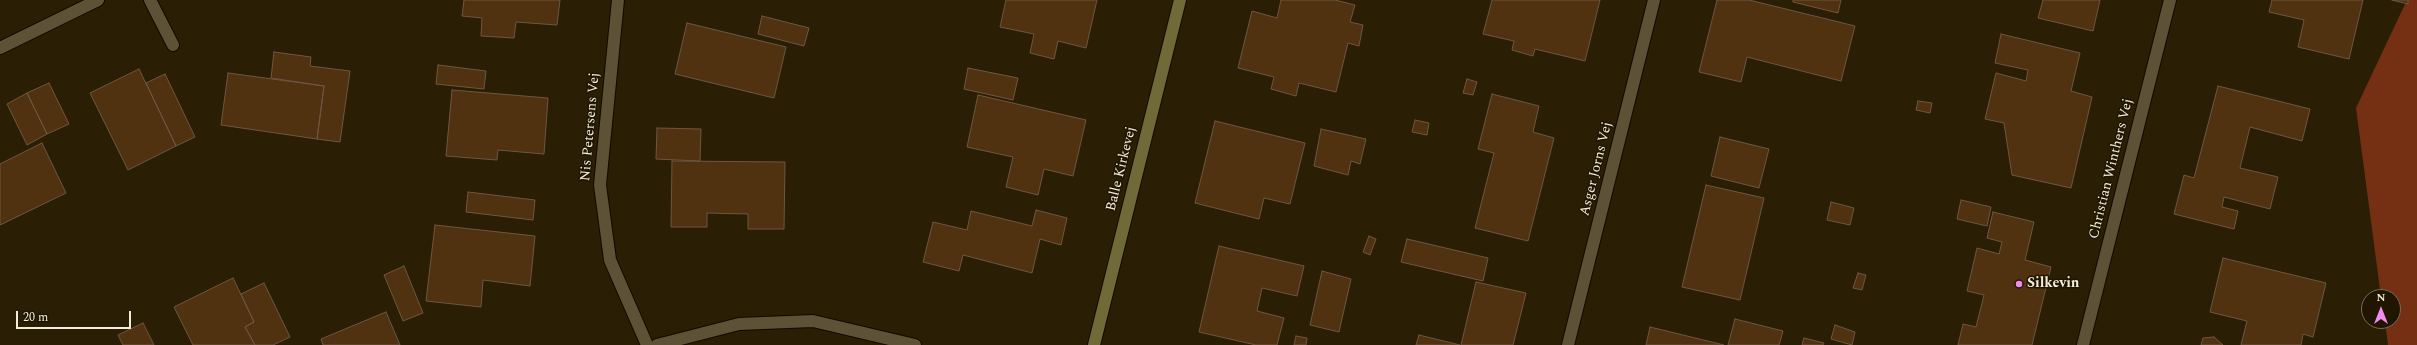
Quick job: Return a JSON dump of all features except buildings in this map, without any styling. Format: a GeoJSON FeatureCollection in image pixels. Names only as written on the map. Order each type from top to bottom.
{"type":"FeatureCollection","features":[{"type":"Feature","properties":{"kind":"street"},"geometry":{"type":"LineString","coordinates":[[0,48],[98,0]]}},
{"type":"Feature","properties":{"kind":"street"},"geometry":{"type":"LineString","coordinates":[[150,0],[173,45]]}},
{"type":"Feature","properties":{"kind":"street","name":"Nis Petersens Vej"},"geometry":{"type":"LineString","coordinates":[[618,0],[600,185],[610,260],[647,345]]}},
{"type":"Feature","properties":{"kind":"street","name":"Balle Kirkevej"},"geometry":{"type":"LineString","coordinates":[[1094,345],[1180,0]]}},
{"type":"Feature","properties":{"kind":"street","name":"Asger Jorns Vej"},"geometry":{"type":"LineString","coordinates":[[1568,345],[1654,0]]}},
{"type":"Feature","properties":{"kind":"street","name":"Christian Winthers Vej"},"geometry":{"type":"LineString","coordinates":[[2083,345],[2170,0]]}},
{"type":"Feature","properties":{"kind":"street"},"geometry":{"type":"LineString","coordinates":[[656,345],[739,324],[813,321],[915,345]]}},
{"type":"Feature","properties":{"kind":"shaded area"},"geometry":{"type":"Polygon","coordinates":[[[2407,0],[2417,0],[2417,345],[2388,345],[2386,329],[2401,329],[2401,289],[2380,289],[2356,108],[2407,0]]]}},
{"type":"Feature","properties":{"kind":"place","name":"Silkevin"},"geometry":{"type":"Point","coordinates":[2019,284]}}]}
